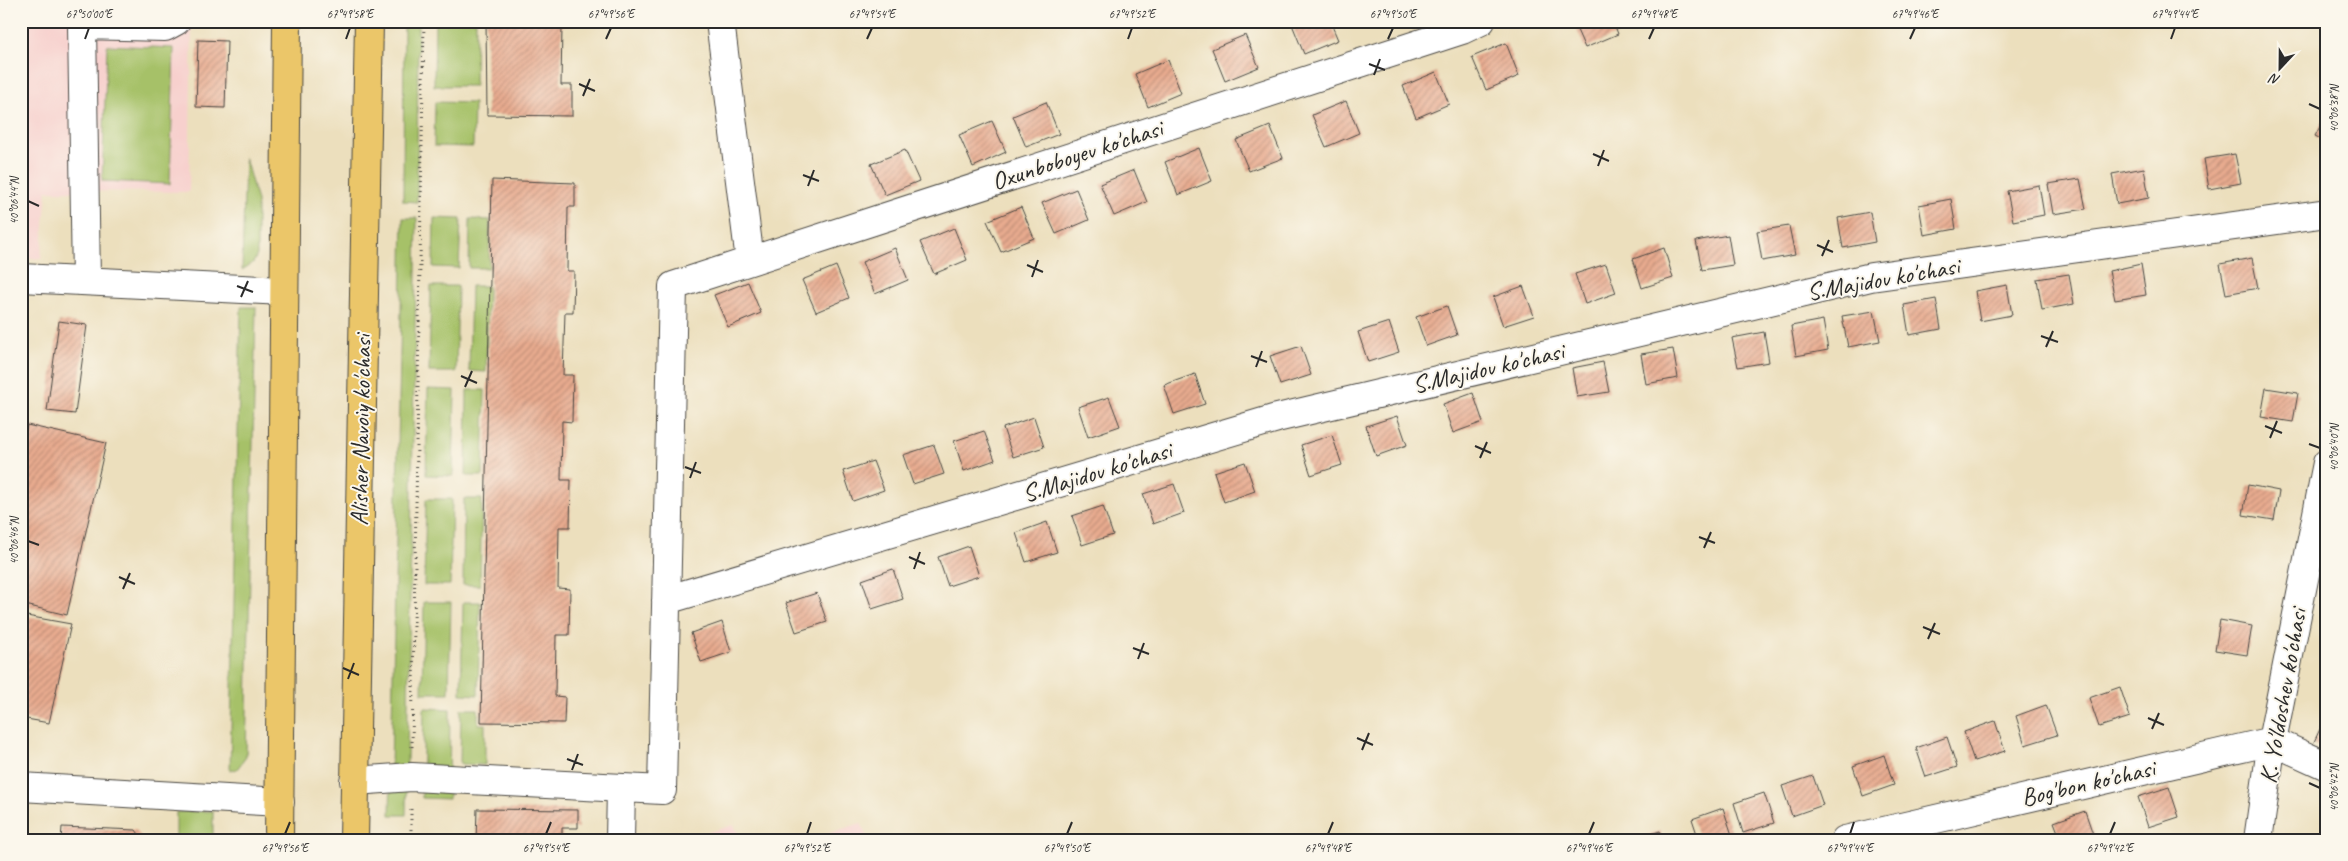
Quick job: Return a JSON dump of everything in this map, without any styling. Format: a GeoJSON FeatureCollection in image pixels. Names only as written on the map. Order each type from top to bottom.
{"type":"FeatureCollection","features":[{"type":"Feature","properties":{"kind":"main road"},"geometry":{"type":"LineString","coordinates":[[279,840],[287,21]]}},
{"type":"Feature","properties":{"kind":"main road","name":"Alisher Navoiy ko'chasi"},"geometry":{"type":"LineString","coordinates":[[354,840],[369,21]]}},
{"type":"Feature","properties":{"kind":"street"},"geometry":{"type":"LineString","coordinates":[[86,281],[78,23],[165,27],[176,21]]}},
{"type":"Feature","properties":{"kind":"street"},"geometry":{"type":"LineString","coordinates":[[720,21],[750,261]]}},
{"type":"Feature","properties":{"kind":"street","name":"Oxunboboyev ko'chasi"},"geometry":{"type":"LineString","coordinates":[[666,600],[673,286],[1452,33],[1481,21]]}},
{"type":"Feature","properties":{"kind":"street","name":"S.Majidov ko'chasi"},"geometry":{"type":"LineString","coordinates":[[666,600],[1277,418],[1871,277],[2327,212]]}},
{"type":"Feature","properties":{"kind":"street"},"geometry":{"type":"LineString","coordinates":[[21,278],[284,291]]}},
{"type":"Feature","properties":{"kind":"street","name":"K. Yo'ldoshev ko'chasi"},"geometry":{"type":"LineString","coordinates":[[2258,840],[2272,741],[2327,464]]}},
{"type":"Feature","properties":{"kind":"street"},"geometry":{"type":"LineString","coordinates":[[354,781],[412,777],[662,790],[666,600]]}},
{"type":"Feature","properties":{"kind":"street"},"geometry":{"type":"LineString","coordinates":[[2272,741],[2327,766]]}},
{"type":"Feature","properties":{"kind":"street","name":"Bog'bon ko'chasi"},"geometry":{"type":"LineString","coordinates":[[1845,840],[2272,741]]}},
{"type":"Feature","properties":{"kind":"street"},"geometry":{"type":"LineString","coordinates":[[21,787],[280,802]]}},
{"type":"Feature","properties":{"kind":"street"},"geometry":{"type":"LineString","coordinates":[[620,840],[621,788]]}},
{"type":"Feature","properties":{"kind":"path"},"geometry":{"type":"LineString","coordinates":[[411,840],[424,21]]}},
{"type":"Feature","properties":{"kind":"shaded area"},"geometry":{"type":"Polygon","coordinates":[[[21,21],[192,21],[189,192],[47,191],[41,259],[21,257],[21,21]]]}},
{"type":"Feature","properties":{"kind":"shaded area"},"geometry":{"type":"Polygon","coordinates":[[[861,823],[868,840],[809,840],[861,823]]]}},
{"type":"Feature","properties":{"kind":"shaded area"},"geometry":{"type":"Polygon","coordinates":[[[734,825],[741,840],[688,840],[688,838],[734,825]]]}},
{"type":"Feature","properties":{"kind":"green space"},"geometry":{"type":"Polygon","coordinates":[[[404,21],[418,21],[417,202],[403,201],[404,21]]]}},
{"type":"Feature","properties":{"kind":"green space"},"geometry":{"type":"Polygon","coordinates":[[[435,21],[476,21],[475,86],[434,86],[435,21]]]}},
{"type":"Feature","properties":{"kind":"green space"},"geometry":{"type":"Polygon","coordinates":[[[107,45],[174,48],[170,184],[102,181],[107,45]]]}},
{"type":"Feature","properties":{"kind":"green space"},"geometry":{"type":"Polygon","coordinates":[[[435,102],[474,103],[473,147],[434,146],[435,102]]]}},
{"type":"Feature","properties":{"kind":"green space"},"geometry":{"type":"Polygon","coordinates":[[[245,158],[257,201],[257,255],[253,263],[242,270],[245,158]]]}},
{"type":"Feature","properties":{"kind":"green space"},"geometry":{"type":"Polygon","coordinates":[[[403,218],[417,218],[406,815],[390,815],[403,218]]]}},
{"type":"Feature","properties":{"kind":"green space"},"geometry":{"type":"Polygon","coordinates":[[[434,218],[461,219],[459,268],[433,267],[434,218]]]}},
{"type":"Feature","properties":{"kind":"green space"},"geometry":{"type":"Polygon","coordinates":[[[470,219],[490,220],[489,268],[469,268],[470,219]]]}},
{"type":"Feature","properties":{"kind":"green space"},"geometry":{"type":"Polygon","coordinates":[[[431,286],[458,286],[456,372],[429,372],[431,286]]]}},
{"type":"Feature","properties":{"kind":"green space"},"geometry":{"type":"Polygon","coordinates":[[[471,286],[488,286],[486,372],[469,371],[471,286]]]}},
{"type":"Feature","properties":{"kind":"green space"},"geometry":{"type":"Polygon","coordinates":[[[241,307],[256,307],[246,757],[237,769],[230,771],[241,307]]]}},
{"type":"Feature","properties":{"kind":"green space"},"geometry":{"type":"Polygon","coordinates":[[[428,389],[455,390],[453,476],[426,475],[428,389]]]}},
{"type":"Feature","properties":{"kind":"green space"},"geometry":{"type":"Polygon","coordinates":[[[467,390],[485,390],[483,476],[466,476],[467,390]]]}},
{"type":"Feature","properties":{"kind":"green space"},"geometry":{"type":"Polygon","coordinates":[[[426,499],[452,499],[450,585],[424,585],[426,499]]]}},
{"type":"Feature","properties":{"kind":"green space"},"geometry":{"type":"Polygon","coordinates":[[[464,499],[482,499],[480,585],[463,585],[464,499]]]}},
{"type":"Feature","properties":{"kind":"green space"},"geometry":{"type":"Polygon","coordinates":[[[424,602],[451,602],[449,693],[422,693],[424,602]]]}},
{"type":"Feature","properties":{"kind":"green space"},"geometry":{"type":"Polygon","coordinates":[[[463,602],[480,602],[478,695],[461,694],[463,602]]]}},
{"type":"Feature","properties":{"kind":"green space"},"geometry":{"type":"Polygon","coordinates":[[[424,708],[450,709],[449,799],[422,798],[424,708]]]}},
{"type":"Feature","properties":{"kind":"green space"},"geometry":{"type":"Polygon","coordinates":[[[461,709],[478,709],[478,724],[485,724],[485,765],[460,764],[461,709]]]}},
{"type":"Feature","properties":{"kind":"green space"},"geometry":{"type":"Polygon","coordinates":[[[213,811],[213,840],[176,840],[176,812],[213,811]]]}},
{"type":"Feature","properties":{"kind":"building"},"geometry":{"type":"Polygon","coordinates":[[[21,21],[26,21],[23,99],[21,99],[21,21]]]}},
{"type":"Feature","properties":{"kind":"building"},"geometry":{"type":"Polygon","coordinates":[[[486,21],[574,21],[574,26],[562,26],[561,85],[572,85],[572,116],[487,115],[486,21]]]}},
{"type":"Feature","properties":{"kind":"building"},"geometry":{"type":"Polygon","coordinates":[[[1330,21],[1338,40],[1304,54],[1291,22],[1330,21]]]}},
{"type":"Feature","properties":{"kind":"building"},"geometry":{"type":"Polygon","coordinates":[[[1573,21],[1613,21],[1618,34],[1585,48],[1573,21]]]}},
{"type":"Feature","properties":{"kind":"building"},"geometry":{"type":"Polygon","coordinates":[[[1245,35],[1259,67],[1225,81],[1212,49],[1245,35]]]}},
{"type":"Feature","properties":{"kind":"building"},"geometry":{"type":"Polygon","coordinates":[[[198,40],[227,41],[225,108],[196,107],[198,40]]]}},
{"type":"Feature","properties":{"kind":"building"},"geometry":{"type":"Polygon","coordinates":[[[1506,43],[1519,76],[1486,90],[1472,57],[1506,43]]]}},
{"type":"Feature","properties":{"kind":"building"},"geometry":{"type":"Polygon","coordinates":[[[1168,60],[1181,93],[1148,107],[1135,74],[1168,60]]]}},
{"type":"Feature","properties":{"kind":"building"},"geometry":{"type":"Polygon","coordinates":[[[1436,72],[1449,104],[1416,118],[1403,86],[1436,72]]]}},
{"type":"Feature","properties":{"kind":"building"},"geometry":{"type":"Polygon","coordinates":[[[1346,101],[1359,133],[1326,147],[1312,115],[1346,101]]]}},
{"type":"Feature","properties":{"kind":"building"},"geometry":{"type":"Polygon","coordinates":[[[1046,102],[1059,134],[1026,147],[1013,116],[1046,102]]]}},
{"type":"Feature","properties":{"kind":"building"},"geometry":{"type":"Polygon","coordinates":[[[2327,113],[2327,142],[2315,136],[2327,113]]]}},
{"type":"Feature","properties":{"kind":"building"},"geometry":{"type":"Polygon","coordinates":[[[992,121],[1006,152],[973,167],[959,135],[992,121]]]}},
{"type":"Feature","properties":{"kind":"building"},"geometry":{"type":"Polygon","coordinates":[[[1270,126],[1283,158],[1249,171],[1236,140],[1270,126]]]}},
{"type":"Feature","properties":{"kind":"building"},"geometry":{"type":"Polygon","coordinates":[[[1199,148],[1212,181],[1178,195],[1165,162],[1199,148]]]}},
{"type":"Feature","properties":{"kind":"building"},"geometry":{"type":"Polygon","coordinates":[[[905,150],[919,181],[885,195],[871,164],[905,150]]]}},
{"type":"Feature","properties":{"kind":"building"},"geometry":{"type":"Polygon","coordinates":[[[2235,154],[2241,183],[2209,189],[2204,159],[2235,154]]]}},
{"type":"Feature","properties":{"kind":"building"},"geometry":{"type":"Polygon","coordinates":[[[2144,168],[2149,198],[2117,204],[2112,174],[2144,168]]]}},
{"type":"Feature","properties":{"kind":"building"},"geometry":{"type":"Polygon","coordinates":[[[1134,170],[1147,202],[1114,216],[1100,184],[1134,170]]]}},
{"type":"Feature","properties":{"kind":"building"},"geometry":{"type":"Polygon","coordinates":[[[2080,179],[2086,209],[2053,214],[2048,184],[2080,179]]]}},
{"type":"Feature","properties":{"kind":"building"},"geometry":{"type":"Polygon","coordinates":[[[492,180],[575,183],[575,207],[568,207],[567,271],[574,271],[573,312],[565,312],[563,375],[573,375],[572,422],[562,421],[561,480],[571,480],[570,527],[559,527],[558,588],[570,589],[569,635],[556,635],[555,696],[565,697],[564,723],[481,722],[492,180]]]}},
{"type":"Feature","properties":{"kind":"building"},"geometry":{"type":"Polygon","coordinates":[[[2039,185],[2044,215],[2013,221],[2007,191],[2039,185]]]}},
{"type":"Feature","properties":{"kind":"building"},"geometry":{"type":"Polygon","coordinates":[[[1076,189],[1089,220],[1056,234],[1042,203],[1076,189]]]}},
{"type":"Feature","properties":{"kind":"building"},"geometry":{"type":"Polygon","coordinates":[[[1951,199],[1956,229],[1924,235],[1919,205],[1951,199]]]}},
{"type":"Feature","properties":{"kind":"building"},"geometry":{"type":"Polygon","coordinates":[[[1021,207],[1034,238],[1001,252],[987,221],[1021,207]]]}},
{"type":"Feature","properties":{"kind":"building"},"geometry":{"type":"Polygon","coordinates":[[[1870,212],[1875,242],[1843,248],[1838,218],[1870,212]]]}},
{"type":"Feature","properties":{"kind":"building"},"geometry":{"type":"Polygon","coordinates":[[[1789,226],[1795,255],[1762,261],[1757,231],[1789,226]]]}},
{"type":"Feature","properties":{"kind":"building"},"geometry":{"type":"Polygon","coordinates":[[[954,228],[967,260],[934,274],[920,242],[954,228]]]}},
{"type":"Feature","properties":{"kind":"building"},"geometry":{"type":"Polygon","coordinates":[[[1728,235],[1733,265],[1702,270],[1696,241],[1728,235]]]}},
{"type":"Feature","properties":{"kind":"building"},"geometry":{"type":"Polygon","coordinates":[[[895,248],[908,280],[875,294],[862,262],[895,248]]]}},
{"type":"Feature","properties":{"kind":"building"},"geometry":{"type":"Polygon","coordinates":[[[1664,248],[1673,278],[1642,288],[1633,259],[1664,248]]]}},
{"type":"Feature","properties":{"kind":"building"},"geometry":{"type":"Polygon","coordinates":[[[2252,258],[2258,288],[2226,294],[2220,264],[2252,258]]]}},
{"type":"Feature","properties":{"kind":"building"},"geometry":{"type":"Polygon","coordinates":[[[1606,264],[1616,293],[1585,304],[1575,274],[1606,264]]]}},
{"type":"Feature","properties":{"kind":"building"},"geometry":{"type":"Polygon","coordinates":[[[2141,264],[2146,295],[2115,300],[2109,271],[2141,264]]]}},
{"type":"Feature","properties":{"kind":"building"},"geometry":{"type":"Polygon","coordinates":[[[836,266],[849,298],[816,312],[802,280],[836,266]]]}},
{"type":"Feature","properties":{"kind":"building"},"geometry":{"type":"Polygon","coordinates":[[[2069,274],[2074,304],[2042,310],[2037,279],[2069,274]]]}},
{"type":"Feature","properties":{"kind":"building"},"geometry":{"type":"Polygon","coordinates":[[[748,282],[761,313],[728,327],[714,295],[748,282]]]}},
{"type":"Feature","properties":{"kind":"building"},"geometry":{"type":"Polygon","coordinates":[[[2007,285],[2012,315],[1980,321],[1975,291],[2007,285]]]}},
{"type":"Feature","properties":{"kind":"building"},"geometry":{"type":"Polygon","coordinates":[[[1523,286],[1534,316],[1503,326],[1493,297],[1523,286]]]}},
{"type":"Feature","properties":{"kind":"building"},"geometry":{"type":"Polygon","coordinates":[[[1936,299],[1941,329],[1909,335],[1904,305],[1936,299]]]}},
{"type":"Feature","properties":{"kind":"building"},"geometry":{"type":"Polygon","coordinates":[[[1447,306],[1457,335],[1426,346],[1416,317],[1447,306]]]}},
{"type":"Feature","properties":{"kind":"building"},"geometry":{"type":"Polygon","coordinates":[[[1874,311],[1880,341],[1848,347],[1842,316],[1874,311]]]}},
{"type":"Feature","properties":{"kind":"building"},"geometry":{"type":"Polygon","coordinates":[[[1823,320],[1828,350],[1796,356],[1791,326],[1823,320]]]}},
{"type":"Feature","properties":{"kind":"building"},"geometry":{"type":"Polygon","coordinates":[[[59,321],[87,325],[75,414],[47,411],[59,321]]]}},
{"type":"Feature","properties":{"kind":"building"},"geometry":{"type":"Polygon","coordinates":[[[1389,322],[1399,352],[1368,362],[1358,332],[1389,322]]]}},
{"type":"Feature","properties":{"kind":"building"},"geometry":{"type":"Polygon","coordinates":[[[1764,332],[1769,362],[1738,367],[1732,338],[1764,332]]]}},
{"type":"Feature","properties":{"kind":"building"},"geometry":{"type":"Polygon","coordinates":[[[1301,346],[1311,375],[1280,385],[1270,356],[1301,346]]]}},
{"type":"Feature","properties":{"kind":"building"},"geometry":{"type":"Polygon","coordinates":[[[1673,349],[1678,378],[1646,384],[1641,354],[1673,349]]]}},
{"type":"Feature","properties":{"kind":"building"},"geometry":{"type":"Polygon","coordinates":[[[1603,362],[1609,392],[1577,397],[1572,368],[1603,362]]]}},
{"type":"Feature","properties":{"kind":"building"},"geometry":{"type":"Polygon","coordinates":[[[1195,374],[1205,404],[1174,414],[1164,385],[1195,374]]]}},
{"type":"Feature","properties":{"kind":"building"},"geometry":{"type":"Polygon","coordinates":[[[2266,388],[2298,393],[2293,422],[2261,417],[2266,388]]]}},
{"type":"Feature","properties":{"kind":"building"},"geometry":{"type":"Polygon","coordinates":[[[1473,393],[1483,422],[1453,433],[1443,404],[1473,393]]]}},
{"type":"Feature","properties":{"kind":"building"},"geometry":{"type":"Polygon","coordinates":[[[1109,397],[1120,426],[1088,437],[1078,407],[1109,397]]]}},
{"type":"Feature","properties":{"kind":"building"},"geometry":{"type":"Polygon","coordinates":[[[1397,416],[1407,445],[1376,456],[1366,426],[1397,416]]]}},
{"type":"Feature","properties":{"kind":"building"},"geometry":{"type":"Polygon","coordinates":[[[1034,417],[1044,447],[1013,457],[1003,428],[1034,417]]]}},
{"type":"Feature","properties":{"kind":"building"},"geometry":{"type":"Polygon","coordinates":[[[27,425],[106,443],[67,615],[21,604],[21,453],[27,425]]]}},
{"type":"Feature","properties":{"kind":"building"},"geometry":{"type":"Polygon","coordinates":[[[984,431],[995,460],[964,471],[954,441],[984,431]]]}},
{"type":"Feature","properties":{"kind":"building"},"geometry":{"type":"Polygon","coordinates":[[[1332,435],[1342,465],[1311,475],[1301,445],[1332,435]]]}},
{"type":"Feature","properties":{"kind":"building"},"geometry":{"type":"Polygon","coordinates":[[[934,445],[944,474],[913,484],[903,455],[934,445]]]}},
{"type":"Feature","properties":{"kind":"building"},"geometry":{"type":"Polygon","coordinates":[[[873,461],[884,490],[853,501],[843,471],[873,461]]]}},
{"type":"Feature","properties":{"kind":"building"},"geometry":{"type":"Polygon","coordinates":[[[1245,462],[1255,491],[1224,502],[1214,472],[1245,462]]]}},
{"type":"Feature","properties":{"kind":"building"},"geometry":{"type":"Polygon","coordinates":[[[1174,484],[1184,513],[1153,524],[1143,494],[1174,484]]]}},
{"type":"Feature","properties":{"kind":"building"},"geometry":{"type":"Polygon","coordinates":[[[2248,485],[2279,491],[2274,520],[2243,515],[2248,485]]]}},
{"type":"Feature","properties":{"kind":"building"},"geometry":{"type":"Polygon","coordinates":[[[1103,506],[1113,535],[1082,545],[1072,516],[1103,506]]]}},
{"type":"Feature","properties":{"kind":"building"},"geometry":{"type":"Polygon","coordinates":[[[1047,522],[1057,552],[1026,562],[1016,533],[1047,522]]]}},
{"type":"Feature","properties":{"kind":"building"},"geometry":{"type":"Polygon","coordinates":[[[969,546],[979,576],[948,586],[938,557],[969,546]]]}},
{"type":"Feature","properties":{"kind":"building"},"geometry":{"type":"Polygon","coordinates":[[[893,569],[903,599],[872,609],[862,580],[893,569]]]}},
{"type":"Feature","properties":{"kind":"building"},"geometry":{"type":"Polygon","coordinates":[[[817,593],[827,622],[796,632],[786,603],[817,593]]]}},
{"type":"Feature","properties":{"kind":"building"},"geometry":{"type":"Polygon","coordinates":[[[21,615],[71,624],[49,723],[21,718],[21,615]]]}},
{"type":"Feature","properties":{"kind":"building"},"geometry":{"type":"Polygon","coordinates":[[[2220,620],[2252,626],[2247,655],[2215,650],[2220,620]]]}},
{"type":"Feature","properties":{"kind":"building"},"geometry":{"type":"Polygon","coordinates":[[[722,622],[731,652],[701,662],[691,633],[722,622]]]}},
{"type":"Feature","properties":{"kind":"building"},"geometry":{"type":"Polygon","coordinates":[[[2120,687],[2130,717],[2099,727],[2089,698],[2120,687]]]}},
{"type":"Feature","properties":{"kind":"building"},"geometry":{"type":"Polygon","coordinates":[[[2046,705],[2057,735],[2025,745],[2016,716],[2046,705]]]}},
{"type":"Feature","properties":{"kind":"building"},"geometry":{"type":"Polygon","coordinates":[[[2327,714],[2327,750],[2313,744],[2327,714]]]}},
{"type":"Feature","properties":{"kind":"building"},"geometry":{"type":"Polygon","coordinates":[[[1995,721],[2005,751],[1974,761],[1964,732],[1995,721]]]}},
{"type":"Feature","properties":{"kind":"building"},"geometry":{"type":"Polygon","coordinates":[[[1947,737],[1957,767],[1926,777],[1916,748],[1947,737]]]}},
{"type":"Feature","properties":{"kind":"building"},"geometry":{"type":"Polygon","coordinates":[[[1884,755],[1894,785],[1863,796],[1853,766],[1884,755]]]}},
{"type":"Feature","properties":{"kind":"building"},"geometry":{"type":"Polygon","coordinates":[[[1813,776],[1823,805],[1792,816],[1782,786],[1813,776]]]}},
{"type":"Feature","properties":{"kind":"building"},"geometry":{"type":"Polygon","coordinates":[[[2169,787],[2179,817],[2148,827],[2138,797],[2169,787]]]}},
{"type":"Feature","properties":{"kind":"building"},"geometry":{"type":"Polygon","coordinates":[[[1764,793],[1774,823],[1743,833],[1734,803],[1764,793]]]}},
{"type":"Feature","properties":{"kind":"building"},"geometry":{"type":"Polygon","coordinates":[[[1723,808],[1733,838],[1727,840],[1699,840],[1692,819],[1723,808]]]}},
{"type":"Feature","properties":{"kind":"building"},"geometry":{"type":"Polygon","coordinates":[[[477,809],[578,810],[578,828],[562,828],[562,840],[476,840],[477,809]]]}},
{"type":"Feature","properties":{"kind":"building"},"geometry":{"type":"Polygon","coordinates":[[[2085,811],[2095,840],[2061,840],[2054,822],[2085,811]]]}},
{"type":"Feature","properties":{"kind":"building"},"geometry":{"type":"Polygon","coordinates":[[[62,827],[136,830],[143,840],[61,840],[62,827]]]}},
{"type":"Feature","properties":{"kind":"building"},"geometry":{"type":"Polygon","coordinates":[[[1660,831],[1663,840],[1635,840],[1635,839],[1660,831]]]}}]}
